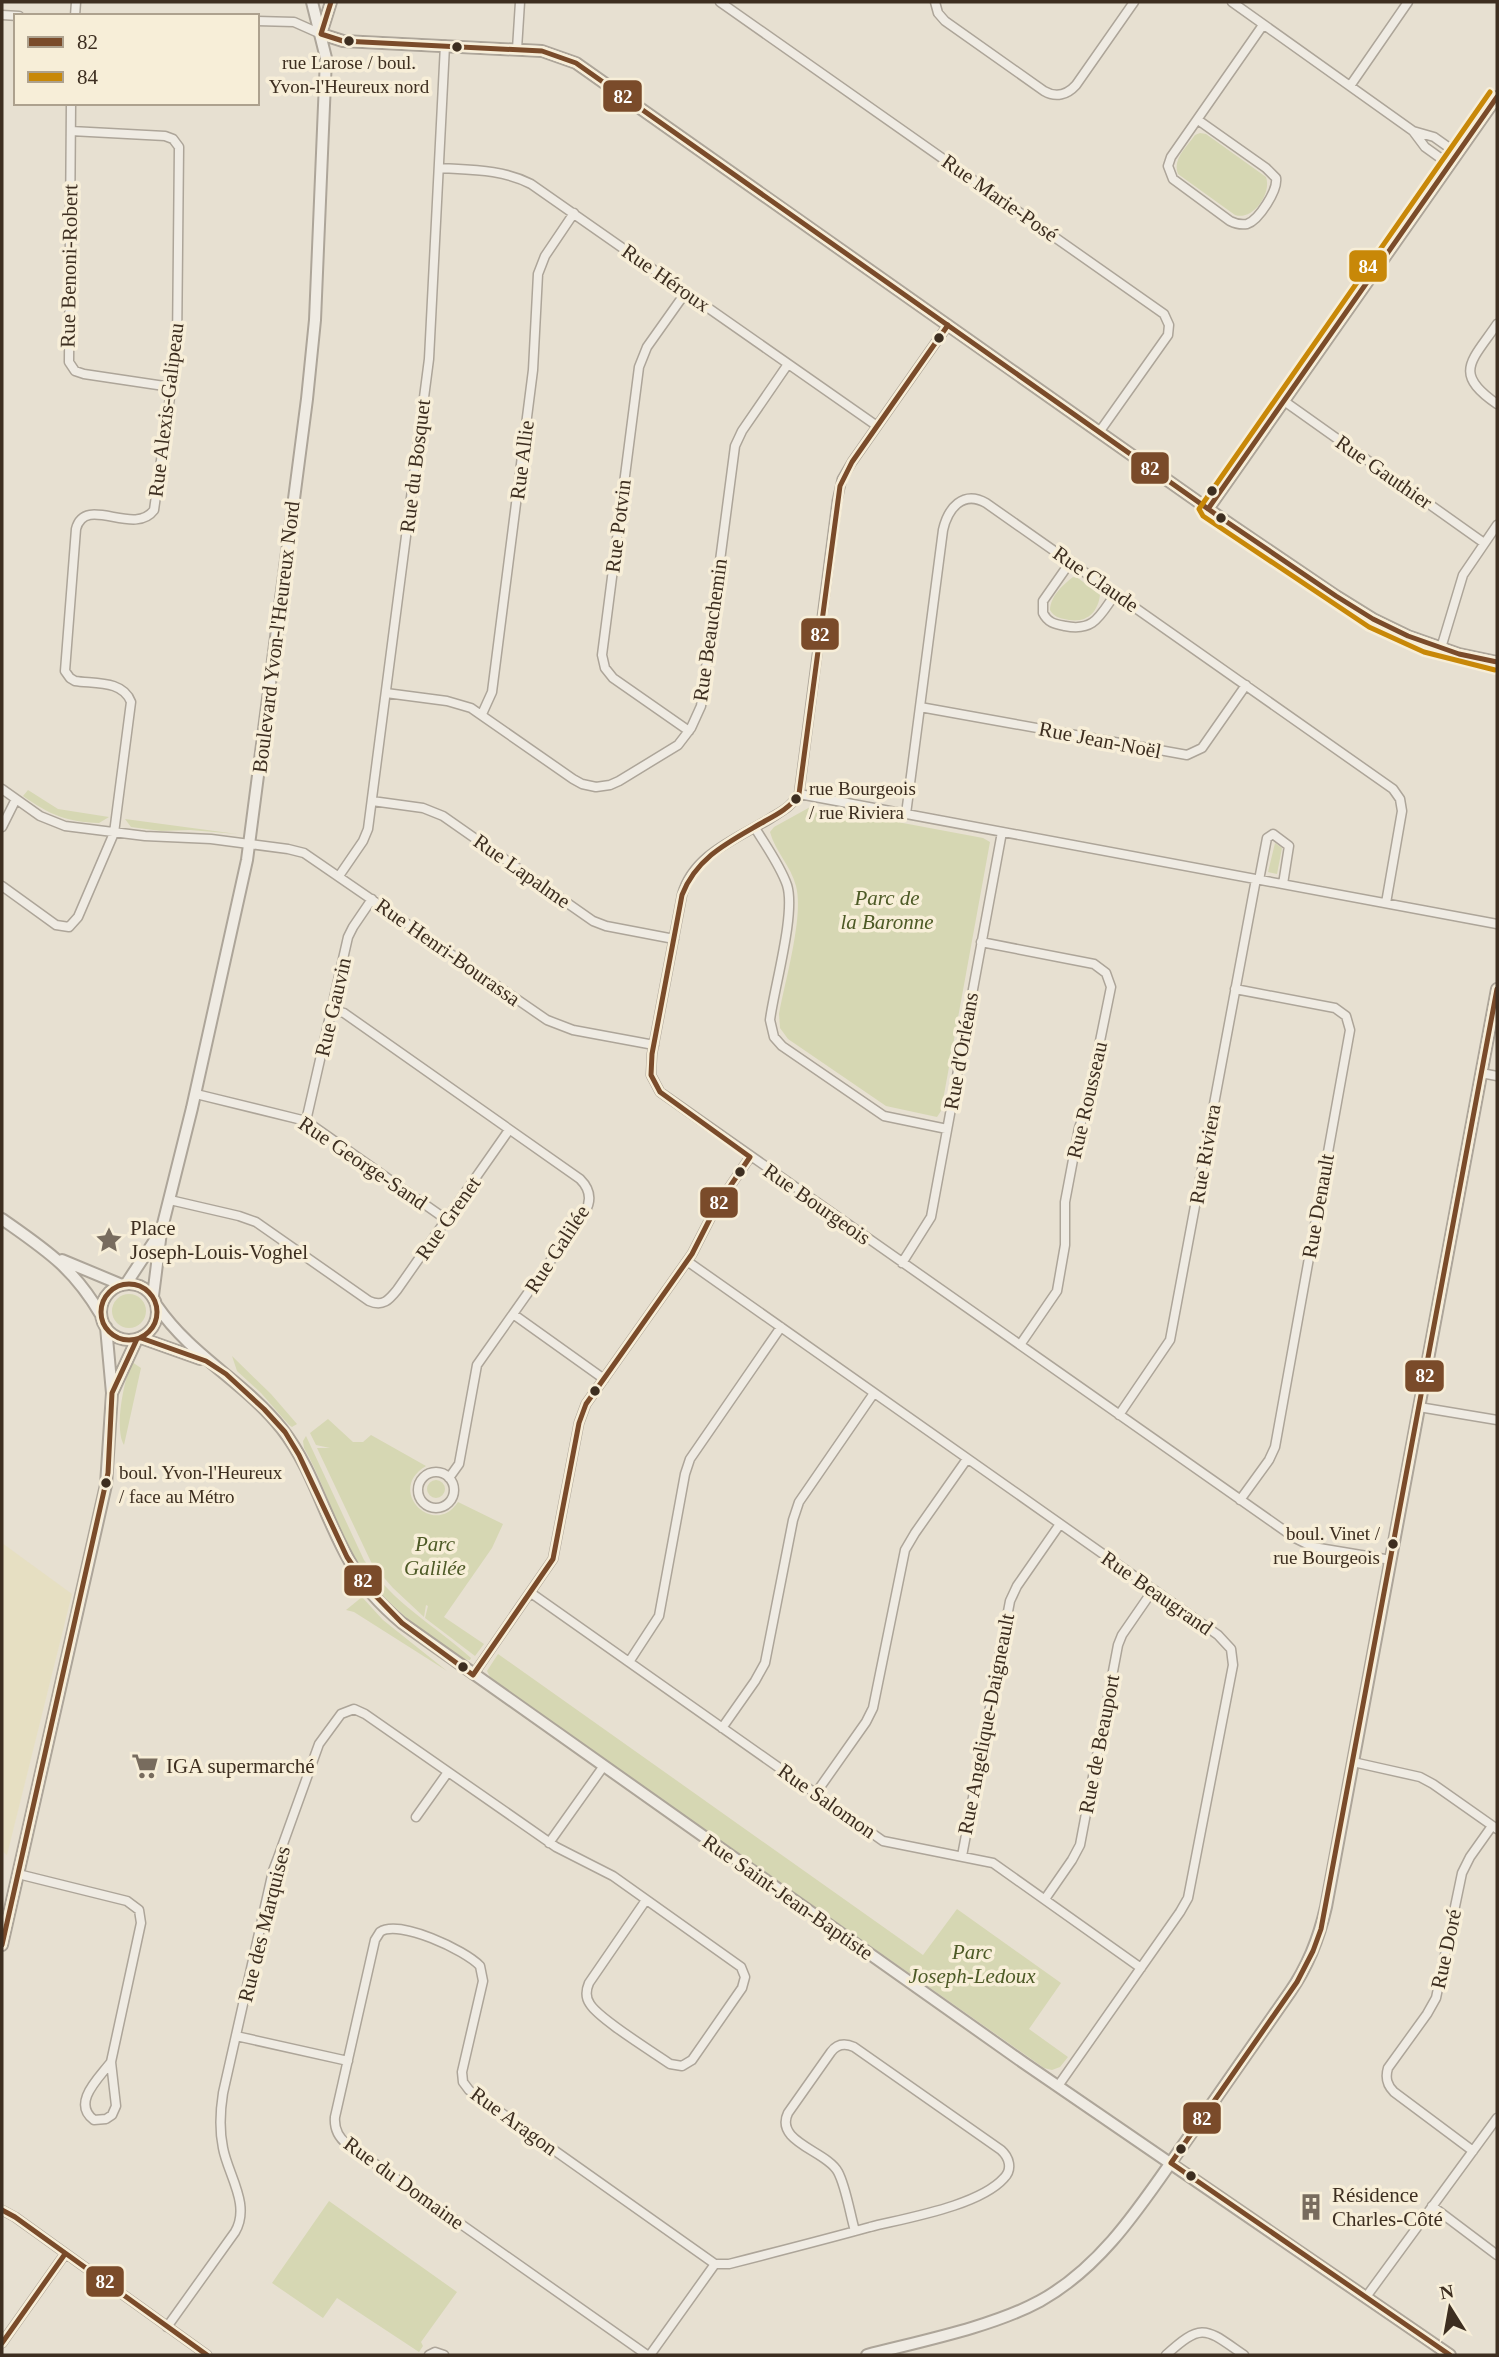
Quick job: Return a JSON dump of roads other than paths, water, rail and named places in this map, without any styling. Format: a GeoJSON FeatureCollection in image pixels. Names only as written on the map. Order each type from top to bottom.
{"type":"FeatureCollection","features":[{"type":"Feature","properties":{"kind":"street","name":"Boulevard Yvon-l'Heureux Nord"},"geometry":{"type":"LineString","coordinates":[[155,1301],[161,1232],[196,1094],[249,844],[313,339],[326,58],[312,2]]}},
{"type":"Feature","properties":{"kind":"street","name":"Boulevard Yvon-l'Heureux Nord"},"geometry":{"type":"LineString","coordinates":[[321,34],[331,2]]}},
{"type":"Feature","properties":{"kind":"street"},"geometry":{"type":"LineString","coordinates":[[517,49],[520,2]]}},
{"type":"Feature","properties":{"kind":"street","name":"Rue Marie-Posé"},"geometry":{"type":"LineString","coordinates":[[720,2],[1164,314],[1169,325],[1168,335],[1100,431]]}},
{"type":"Feature","properties":{"kind":"street"},"geometry":{"type":"LineString","coordinates":[[935,2],[938,13],[945,21],[1044,91],[1058,95],[1074,88],[1134,2]]}},
{"type":"Feature","properties":{"kind":"street"},"geometry":{"type":"LineString","coordinates":[[1232,2],[1413,131],[1425,147],[1450,165]]}},
{"type":"Feature","properties":{"kind":"street"},"geometry":{"type":"LineString","coordinates":[[1350,86],[1408,2]]}},
{"type":"Feature","properties":{"kind":"street"},"geometry":{"type":"LineString","coordinates":[[259,21],[294,22],[343,41],[517,49],[549,53],[576,63],[1208,509],[1356,609],[1398,632],[1441,648],[1497,662]]}},
{"type":"Feature","properties":{"kind":"street"},"geometry":{"type":"LineString","coordinates":[[1198,120],[1266,167],[1276,178],[1276,190],[1249,223],[1240,225],[1230,221],[1169,174],[1170,160],[1263,25]]}},
{"type":"Feature","properties":{"kind":"street","name":"Rue du Bosquet"},"geometry":{"type":"LineString","coordinates":[[339,876],[367,834],[429,359],[445,46]]}},
{"type":"Feature","properties":{"kind":"street"},"geometry":{"type":"LineString","coordinates":[[1208,509],[1497,97]]}},
{"type":"Feature","properties":{"kind":"street","name":"Rue Benoni-Robert"},"geometry":{"type":"LineString","coordinates":[[71,105],[69,362],[73,369],[84,374],[172,387]]}},
{"type":"Feature","properties":{"kind":"street","name":"Rue Alexis-Galipeau"},"geometry":{"type":"LineString","coordinates":[[71,131],[164,136],[173,139],[178,146],[177,347],[156,505],[152,513],[139,520],[88,514],[79,520],[76,528],[65,671],[75,681],[120,688],[131,702],[114,832]]}},
{"type":"Feature","properties":{"kind":"street"},"geometry":{"type":"LineString","coordinates":[[1413,131],[1434,137],[1458,154]]}},
{"type":"Feature","properties":{"kind":"street","name":"Rue Héroux"},"geometry":{"type":"LineString","coordinates":[[439,168],[510,175],[537,188],[877,426]]}},
{"type":"Feature","properties":{"kind":"street","name":"Rue Allie"},"geometry":{"type":"LineString","coordinates":[[482,715],[492,692],[533,370],[538,274],[545,256],[574,213]]}},
{"type":"Feature","properties":{"kind":"street","name":"Rue Potvin"},"geometry":{"type":"LineString","coordinates":[[686,292],[647,347],[639,367],[602,655],[605,668],[612,678],[689,731]]}},
{"type":"Feature","properties":{"kind":"street"},"geometry":{"type":"LineString","coordinates":[[1497,324],[1472,362],[1471,377],[1477,390],[1497,404]]}},
{"type":"Feature","properties":{"kind":"street"},"geometry":{"type":"LineString","coordinates":[[948,325],[848,467],[839,492],[799,794],[1497,923]]}},
{"type":"Feature","properties":{"kind":"street","name":"Rue Beauchemin"},"geometry":{"type":"LineString","coordinates":[[386,693],[460,703],[482,715],[573,779],[592,786],[606,786],[619,781],[671,751],[689,731],[702,703],[735,446],[742,431],[788,364]]}},
{"type":"Feature","properties":{"kind":"street","name":"Rue Gauthier"},"geometry":{"type":"LineString","coordinates":[[1283,401],[1484,543]]}},
{"type":"Feature","properties":{"kind":"street","name":"Rue Claude"},"geometry":{"type":"LineString","coordinates":[[906,814],[943,530],[955,505],[968,498],[983,501],[1071,561],[1388,785],[1398,795],[1402,815],[1386,903]]}},
{"type":"Feature","properties":{"kind":"street"},"geometry":{"type":"LineString","coordinates":[[1441,648],[1460,581],[1497,525]]}},
{"type":"Feature","properties":{"kind":"street"},"geometry":{"type":"LineString","coordinates":[[1071,561],[1043,601],[1043,612],[1050,622],[1074,628],[1088,626],[1097,619],[1116,593]]}},
{"type":"Feature","properties":{"kind":"street","name":"Rue Jean-Noël"},"geometry":{"type":"LineString","coordinates":[[920,707],[1187,755],[1202,748],[1246,685]]}},
{"type":"Feature","properties":{"kind":"street","name":"Rue Henri-Bourassa"},"geometry":{"type":"LineString","coordinates":[[2,789],[40,816],[58,824],[155,837],[200,838],[299,852],[339,876],[554,1024],[654,1045]]}},
{"type":"Feature","properties":{"kind":"street","name":"Rue Bourgeois"},"geometry":{"type":"LineString","coordinates":[[799,794],[790,806],[708,855],[695,868],[684,889],[654,1045],[651,1075],[660,1092],[1295,1538],[1308,1545],[1391,1560]]}},
{"type":"Feature","properties":{"kind":"street"},"geometry":{"type":"LineString","coordinates":[[2,827],[16,799]]}},
{"type":"Feature","properties":{"kind":"street","name":"Rue Lapalme"},"geometry":{"type":"LineString","coordinates":[[372,801],[423,808],[439,813],[597,923],[674,939]]}},
{"type":"Feature","properties":{"kind":"street"},"geometry":{"type":"LineString","coordinates":[[755,828],[785,880],[790,901],[769,1020],[774,1037],[782,1046],[884,1116],[947,1129]]}},
{"type":"Feature","properties":{"kind":"street"},"geometry":{"type":"LineString","coordinates":[[2,886],[56,925],[64,928],[72,926],[114,832]]}},
{"type":"Feature","properties":{"kind":"street","name":"Rue d'Orléans"},"geometry":{"type":"LineString","coordinates":[[902,1263],[931,1217],[1002,832]]}},
{"type":"Feature","properties":{"kind":"street","name":"Rue Riviera"},"geometry":{"type":"LineString","coordinates":[[1119,1415],[1170,1340],[1258,880],[1268,836],[1273,834],[1289,846],[1283,884]]}},
{"type":"Feature","properties":{"kind":"street","name":"Rue Gauvin"},"geometry":{"type":"LineString","coordinates":[[306,1121],[348,937],[372,899]]}},
{"type":"Feature","properties":{"kind":"street","name":"Rue Rousseau"},"geometry":{"type":"LineString","coordinates":[[981,942],[1094,964],[1106,973],[1111,987],[1065,1198],[1065,1245],[1057,1291],[1020,1346]]}},
{"type":"Feature","properties":{"kind":"street","name":"Rue Denault"},"geometry":{"type":"LineString","coordinates":[[1236,989],[1335,1008],[1346,1016],[1350,1030],[1275,1447],[1240,1500]]}},
{"type":"Feature","properties":{"kind":"street"},"geometry":{"type":"LineString","coordinates":[[867,2355],[997,2320],[1056,2291],[1083,2271],[1107,2248],[1171,2163],[1290,1992],[1313,1951],[1326,1907],[1497,989]]}},
{"type":"Feature","properties":{"kind":"street","name":"Rue Galilée"},"geometry":{"type":"LineString","coordinates":[[332,1010],[344,1013],[580,1179],[587,1187],[590,1198],[585,1212],[477,1365],[458,1464],[449,1478]]}},
{"type":"Feature","properties":{"kind":"street"},"geometry":{"type":"LineString","coordinates":[[1481,1073],[1497,1076]]}},
{"type":"Feature","properties":{"kind":"street","name":"Rue George-Sand"},"geometry":{"type":"LineString","coordinates":[[196,1094],[306,1121],[447,1220]]}},
{"type":"Feature","properties":{"kind":"street","name":"Rue Grenet"},"geometry":{"type":"LineString","coordinates":[[170,1200],[256,1223],[369,1301],[384,1303],[397,1290],[509,1130]]}},
{"type":"Feature","properties":{"kind":"street"},"geometry":{"type":"LineString","coordinates":[[473,1675],[554,1559],[580,1418],[586,1404],[687,1261],[719,1201],[750,1157]]}},
{"type":"Feature","properties":{"kind":"street"},"geometry":{"type":"LineString","coordinates":[[2,1219],[56,1257],[83,1287],[101,1315],[106,1327],[112,1393],[103,1498],[2,1945]]}},
{"type":"Feature","properties":{"kind":"street","name":"Boulevard Yvon-l'Heureux Nord"},"geometry":{"type":"LineString","coordinates":[[124,1284],[161,1232]]}},
{"type":"Feature","properties":{"kind":"street"},"geometry":{"type":"LineString","coordinates":[[56,1257],[124,1284],[139,1285],[155,1301],[155,1324],[139,1339],[112,1393]]}},
{"type":"Feature","properties":{"kind":"street","name":"Rue Beaugrand"},"geometry":{"type":"LineString","coordinates":[[687,1261],[1224,1640],[1231,1649],[1233,1661],[1190,1893],[1183,1908],[1058,2086]]}},
{"type":"Feature","properties":{"kind":"street"},"geometry":{"type":"LineString","coordinates":[[101,1315],[102,1303],[107,1295],[124,1284]]}},
{"type":"Feature","properties":{"kind":"street","name":"Rue Saint-Jean-Baptiste"},"geometry":{"type":"LineString","coordinates":[[155,1301],[175,1331],[206,1361],[245,1391],[285,1432],[308,1473],[347,1557],[371,1593],[413,1632],[1058,2086],[1450,2355]]}},
{"type":"Feature","properties":{"kind":"street"},"geometry":{"type":"LineString","coordinates":[[513,1314],[604,1379]]}},
{"type":"Feature","properties":{"kind":"street"},"geometry":{"type":"LineString","coordinates":[[106,1327],[119,1338],[139,1339]]}},
{"type":"Feature","properties":{"kind":"street"},"geometry":{"type":"LineString","coordinates":[[629,1662],[659,1616],[690,1459],[781,1327]]}},
{"type":"Feature","properties":{"kind":"street","name":"Rue Saint-Jean-Baptiste"},"geometry":{"type":"LineString","coordinates":[[139,1339],[206,1361]]}},
{"type":"Feature","properties":{"kind":"street"},"geometry":{"type":"LineString","coordinates":[[722,1728],[765,1663],[793,1520],[799,1502],[874,1393]]}},
{"type":"Feature","properties":{"kind":"street"},"geometry":{"type":"LineString","coordinates":[[1419,1407],[1497,1420]]}},
{"type":"Feature","properties":{"kind":"street"},"geometry":{"type":"LineString","coordinates":[[816,1793],[873,1708],[905,1550],[967,1459]]}},
{"type":"Feature","properties":{"kind":"street","name":"Rue Galilée"},"geometry":{"type":"LineString","coordinates":[[439,1472],[449,1478],[453,1483],[453,1494],[446,1505],[432,1507],[422,1501],[418,1490],[424,1477],[439,1472]]}},
{"type":"Feature","properties":{"kind":"street","name":"Rue Angelique-Daigneault"},"geometry":{"type":"LineString","coordinates":[[962,1856],[1010,1601],[1017,1586],[1060,1524]]}},
{"type":"Feature","properties":{"kind":"street","name":"Rue de Beauport"},"geometry":{"type":"LineString","coordinates":[[1045,1899],[1080,1845],[1119,1640],[1153,1590]]}},
{"type":"Feature","properties":{"kind":"street","name":"Rue Salomon"},"geometry":{"type":"LineString","coordinates":[[531,1593],[886,1842],[962,1856],[998,1866],[1141,1968]]}},
{"type":"Feature","properties":{"kind":"street","name":"Rue des Marquises"},"geometry":{"type":"LineString","coordinates":[[167,2327],[241,2220],[241,2204],[226,2162],[220,2125],[223,2093],[273,1871],[315,1752],[339,1716],[349,1710],[360,1710],[549,1843],[610,1875],[646,1900],[738,1965],[745,1975],[742,1988],[692,2060],[682,2066],[670,2064],[610,2022],[593,2008],[587,1996],[589,1983],[646,1900]]}},
{"type":"Feature","properties":{"kind":"street"},"geometry":{"type":"LineString","coordinates":[[1353,1762],[1420,1777],[1495,1827]]}},
{"type":"Feature","properties":{"kind":"street"},"geometry":{"type":"LineString","coordinates":[[549,1843],[603,1767]]}},
{"type":"Feature","properties":{"kind":"street"},"geometry":{"type":"LineString","coordinates":[[416,1817],[448,1772]]}},
{"type":"Feature","properties":{"kind":"street","name":"Rue Doré"},"geometry":{"type":"LineString","coordinates":[[1473,2151],[1394,2092],[1388,2084],[1386,2074],[1436,1998],[1462,1874],[1495,1827]]}},
{"type":"Feature","properties":{"kind":"street"},"geometry":{"type":"LineString","coordinates":[[18,1874],[127,1900],[139,1910],[141,1923],[111,2062],[116,2109],[106,2119],[94,2120],[86,2112],[84,2101],[111,2062]]}},
{"type":"Feature","properties":{"kind":"street","name":"Rue Aragon"},"geometry":{"type":"LineString","coordinates":[[384,1929],[396,1928],[434,1940],[480,1966],[483,1982],[462,2072],[469,2090],[715,2264]]}},
{"type":"Feature","properties":{"kind":"street","name":"Rue du Domaine"},"geometry":{"type":"LineString","coordinates":[[384,1929],[376,1940],[335,2121],[336,2132],[342,2140],[648,2355]]}},
{"type":"Feature","properties":{"kind":"street"},"geometry":{"type":"LineString","coordinates":[[236,2036],[348,2061]]}},
{"type":"Feature","properties":{"kind":"street"},"geometry":{"type":"LineString","coordinates":[[648,2355],[715,2264],[729,2264],[855,2231],[970,2200],[1004,2179],[1009,2164],[1001,2150],[854,2047],[844,2045],[831,2052],[787,2115],[785,2124],[790,2135],[837,2170],[855,2231]]}},
{"type":"Feature","properties":{"kind":"street"},"geometry":{"type":"LineString","coordinates":[[1366,2297],[1497,2118]]}},
{"type":"Feature","properties":{"kind":"street"},"geometry":{"type":"LineString","coordinates":[[1432,2206],[1497,2255]]}},
{"type":"Feature","properties":{"kind":"street"},"geometry":{"type":"LineString","coordinates":[[2,2210],[207,2355]]}},
{"type":"Feature","properties":{"kind":"street"},"geometry":{"type":"LineString","coordinates":[[2,2343],[65,2253]]}},
{"type":"Feature","properties":{"kind":"street"},"geometry":{"type":"LineString","coordinates":[[1166,2355],[1188,2336],[1203,2332],[1214,2334],[1244,2355]]}},
{"type":"Feature","properties":{"kind":"place","name":"rue Larose / boul. Yvon-l'Heureux nord"},"geometry":{"type":"Point","coordinates":[349,41]}},
{"type":"Feature","properties":{"kind":"place","name":"rue Bourgeois / rue Riviera"},"geometry":{"type":"Point","coordinates":[796,799]}},
{"type":"Feature","properties":{"kind":"place","name":"Place Joseph-Louis-Voghel"},"geometry":{"type":"Point","coordinates":[109,1240]}},
{"type":"Feature","properties":{"kind":"place","name":"boul. Yvon-l'Heureux / face au Métro"},"geometry":{"type":"Point","coordinates":[106,1483]}},
{"type":"Feature","properties":{"kind":"place","name":"boul. Vinet / rue Bourgeois"},"geometry":{"type":"Point","coordinates":[1393,1544]}},
{"type":"Feature","properties":{"kind":"place","name":"IGA supermarché"},"geometry":{"type":"Point","coordinates":[145,1766]}},
{"type":"Feature","properties":{"kind":"place","name":"Résidence Charles-Côté"},"geometry":{"type":"Point","coordinates":[1311,2207]}},
{"type":"Feature","properties":{"kind":"park label","name":"Parc de la Baronne"},"geometry":{"type":"Point","coordinates":[887,910]}},
{"type":"Feature","properties":{"kind":"park label","name":"Parc Galilée"},"geometry":{"type":"Point","coordinates":[435,1556]}},
{"type":"Feature","properties":{"kind":"park label","name":"Parc Joseph-Ledoux"},"geometry":{"type":"Point","coordinates":[972,1964]}}]}
